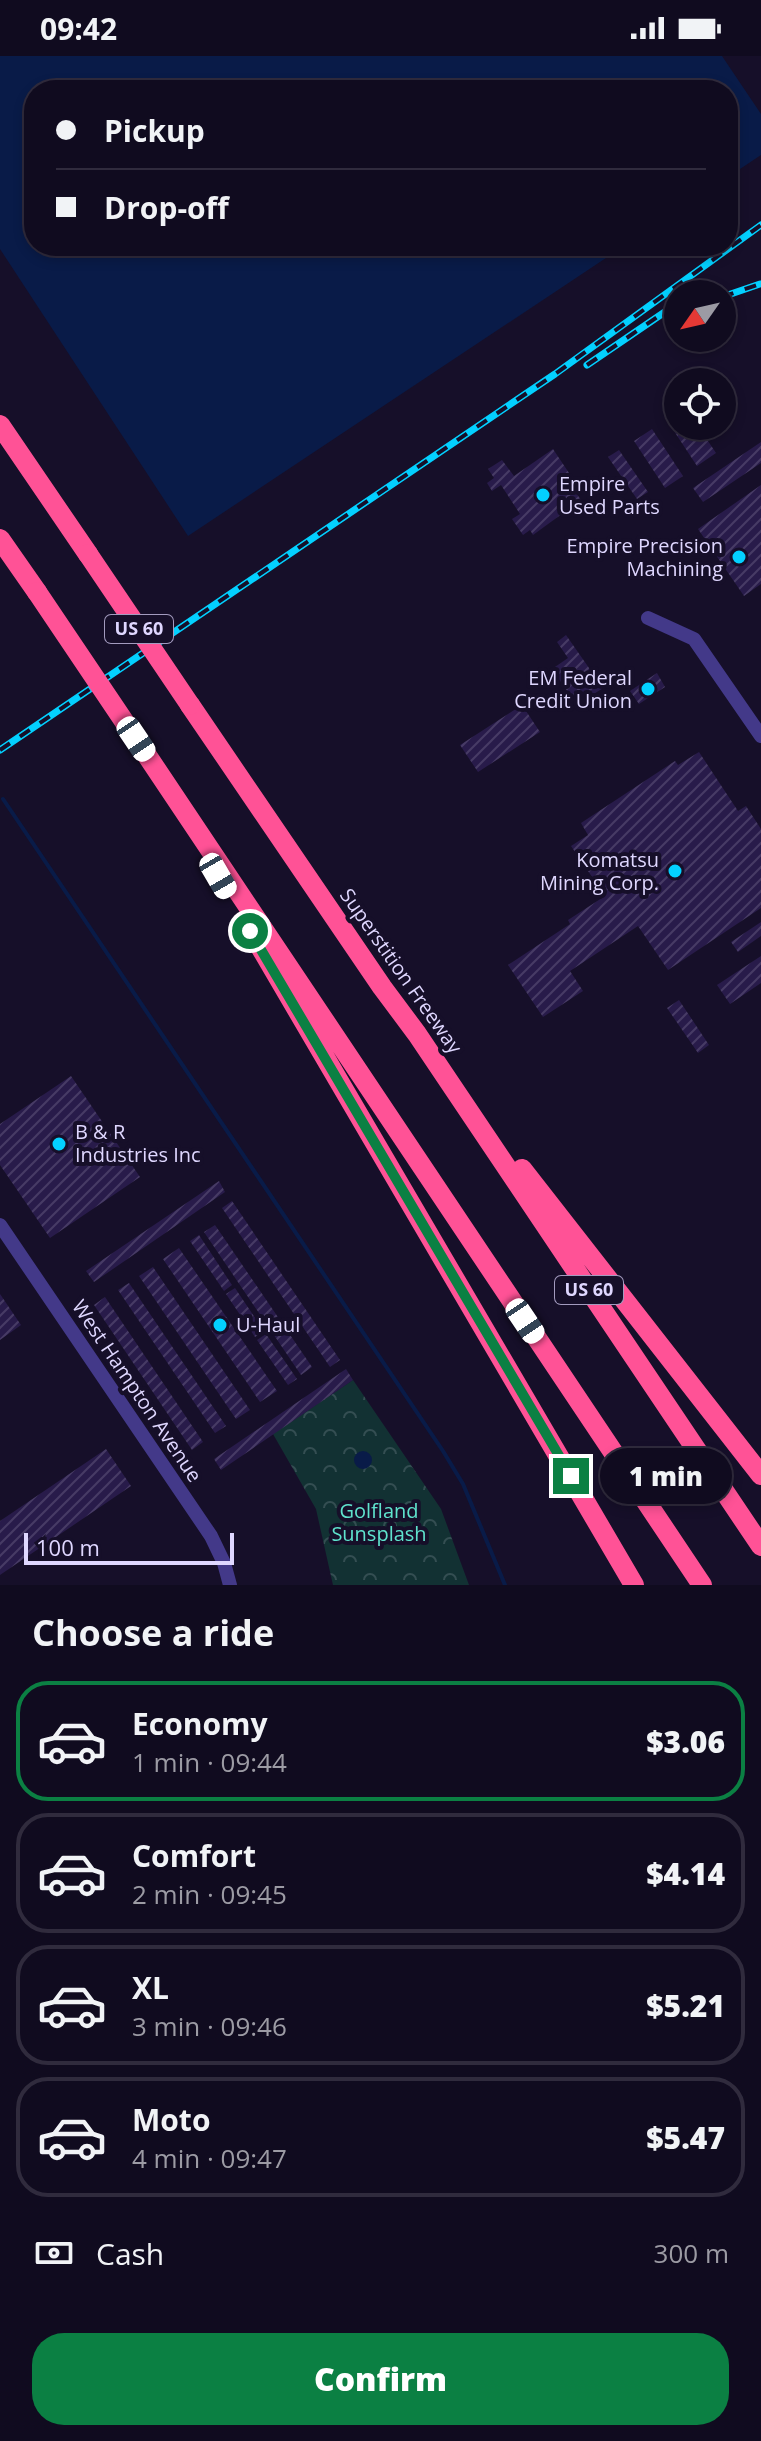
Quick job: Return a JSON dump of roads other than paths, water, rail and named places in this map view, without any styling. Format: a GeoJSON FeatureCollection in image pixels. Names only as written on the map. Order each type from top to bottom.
{"type":"FeatureCollection","features":[{"type":"Feature","properties":{"kind":"highway","name":"Superstition Freeway"},"geometry":{"type":"LineString","coordinates":[[0,425],[417,1034],[761,1546]]}},
{"type":"Feature","properties":{"kind":"highway","name":"US 60"},"geometry":{"type":"LineString","coordinates":[[0,539],[702,1585]]}},
{"type":"Feature","properties":{"kind":"highway"},"geometry":{"type":"LineString","coordinates":[[136,739],[405,1191],[634,1585]]}},
{"type":"Feature","properties":{"kind":"highway"},"geometry":{"type":"LineString","coordinates":[[417,1034],[761,1475]]}},
{"type":"Feature","properties":{"kind":"street"},"geometry":{"type":"LineString","coordinates":[[648,618],[694,639],[761,736]]}},
{"type":"Feature","properties":{"kind":"street","name":"West Hampton Avenue"},"geometry":{"type":"LineString","coordinates":[[0,1225],[211,1536],[230,1585]]}},
{"type":"Feature","properties":{"kind":"water"},"geometry":{"type":"Polygon","coordinates":[[[0,56],[722,56],[761,114],[761,155],[738,170],[738,80],[24,80],[24,256],[609,256],[188,536],[0,249],[0,56]]]}},
{"type":"Feature","properties":{"kind":"water"},"geometry":{"type":"Polygon","coordinates":[[[363,1451],[372,1460],[363,1469],[354,1460],[363,1451]]]}},
{"type":"Feature","properties":{"kind":"waterway"},"geometry":{"type":"LineString","coordinates":[[3,799],[443,1451],[463,1484],[505,1585]]}},
{"type":"Feature","properties":{"kind":"railway"},"geometry":{"type":"LineString","coordinates":[[738,242],[761,225]]}},
{"type":"Feature","properties":{"kind":"railway"},"geometry":{"type":"LineString","coordinates":[[0,750],[555,374],[718,256]]}},
{"type":"Feature","properties":{"kind":"railway"},"geometry":{"type":"LineString","coordinates":[[736,292],[760,284]]}},
{"type":"Feature","properties":{"kind":"railway"},"geometry":{"type":"LineString","coordinates":[[587,365],[664,313]]}},
{"type":"Feature","properties":{"kind":"place","name":"Empire Used Parts"},"geometry":{"type":"Point","coordinates":[543,495]}},
{"type":"Feature","properties":{"kind":"place","name":"Empire Precision Machining"},"geometry":{"type":"Point","coordinates":[739,557]}},
{"type":"Feature","properties":{"kind":"place","name":"EM Federal Credit Union"},"geometry":{"type":"Point","coordinates":[648,689]}},
{"type":"Feature","properties":{"kind":"place","name":"Komatsu Mining Corp."},"geometry":{"type":"Point","coordinates":[675,871]}},
{"type":"Feature","properties":{"kind":"place","name":"B & R Industries Inc"},"geometry":{"type":"Point","coordinates":[59,1144]}},
{"type":"Feature","properties":{"kind":"place","name":"U-Haul"},"geometry":{"type":"Point","coordinates":[220,1325]}},
{"type":"Feature","properties":{"kind":"park label","name":"Golfland Sunsplash"},"geometry":{"type":"Point","coordinates":[379,1522]}}]}
